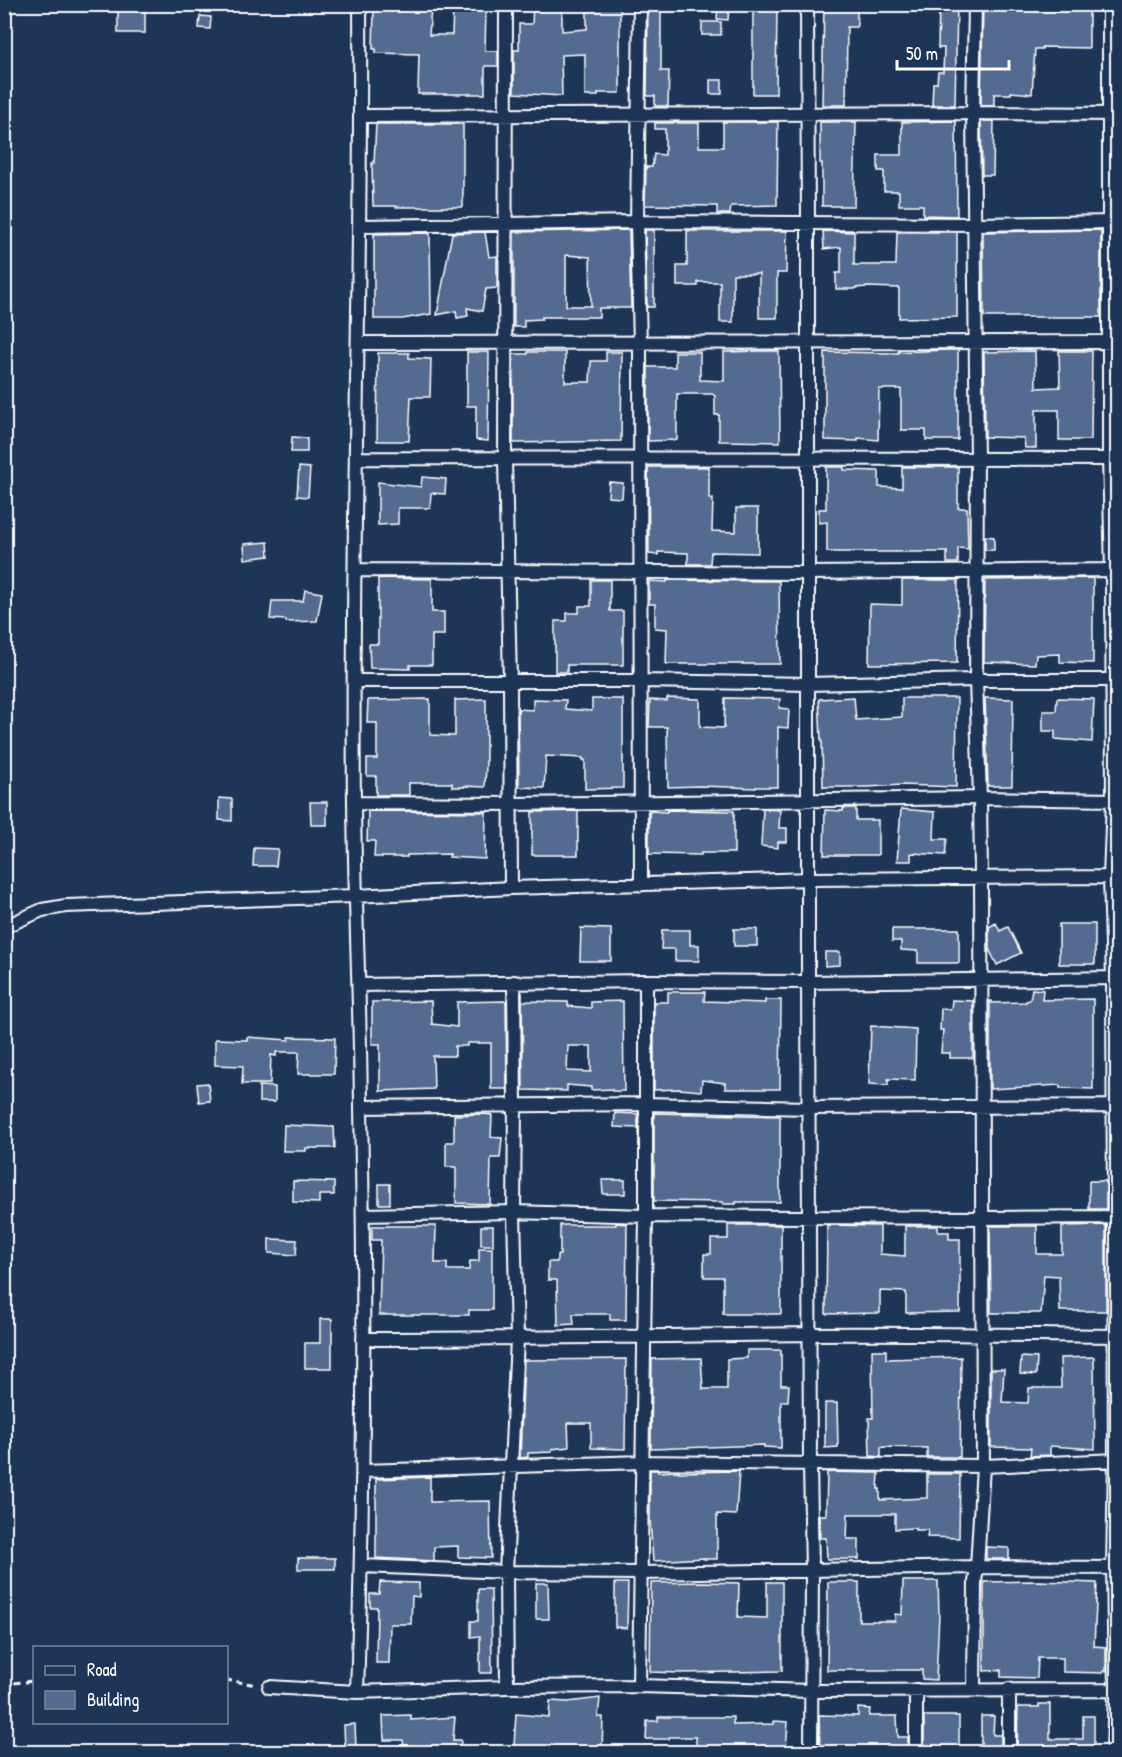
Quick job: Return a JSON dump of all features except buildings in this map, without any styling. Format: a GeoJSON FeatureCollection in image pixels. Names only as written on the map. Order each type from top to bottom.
{"type":"FeatureCollection","features":[{"type":"Feature","properties":{"kind":"street"},"geometry":{"type":"LineString","coordinates":[[357,1692],[363,1471],[362,1107],[354,803],[361,116],[360,4]]}},
{"type":"Feature","properties":{"kind":"street"},"geometry":{"type":"LineString","coordinates":[[506,4],[505,460],[510,682],[511,888]]}},
{"type":"Feature","properties":{"kind":"street"},"geometry":{"type":"LineString","coordinates":[[640,4],[637,222],[640,344],[641,885]]}},
{"type":"Feature","properties":{"kind":"street"},"geometry":{"type":"LineString","coordinates":[[807,4],[807,802],[811,1752]]}},
{"type":"Feature","properties":{"kind":"street"},"geometry":{"type":"LineString","coordinates":[[974,1690],[975,1582],[983,1466],[982,980],[976,680],[976,224],[973,113],[975,4]]}},
{"type":"Feature","properties":{"kind":"street"},"geometry":{"type":"LineString","coordinates":[[1109,4],[1113,114],[1115,570],[1116,1690],[1113,1752]]}},
{"type":"Feature","properties":{"kind":"street"},"geometry":{"type":"LineString","coordinates":[[361,116],[1113,114]]}},
{"type":"Feature","properties":{"kind":"street"},"geometry":{"type":"LineString","coordinates":[[359,226],[637,222],[976,224],[1113,222]]}},
{"type":"Feature","properties":{"kind":"street"},"geometry":{"type":"LineString","coordinates":[[358,343],[976,344],[1113,342]]}},
{"type":"Feature","properties":{"kind":"street"},"geometry":{"type":"LineString","coordinates":[[357,458],[505,460],[1113,459]]}},
{"type":"Feature","properties":{"kind":"street"},"geometry":{"type":"LineString","coordinates":[[355,570],[807,573],[1115,570]]}},
{"type":"Feature","properties":{"kind":"street"},"geometry":{"type":"LineString","coordinates":[[354,681],[641,681],[808,684],[976,680],[1114,680]]}},
{"type":"Feature","properties":{"kind":"street"},"geometry":{"type":"LineString","coordinates":[[354,803],[807,802],[980,798],[1115,800]]}},
{"type":"Feature","properties":{"kind":"street"},"geometry":{"type":"LineString","coordinates":[[4,927],[42,910],[66,906],[511,888],[809,879],[1114,877]]}},
{"type":"Feature","properties":{"kind":"street"},"geometry":{"type":"LineString","coordinates":[[359,985],[1115,978]]}},
{"type":"Feature","properties":{"kind":"street"},"geometry":{"type":"LineString","coordinates":[[639,1686],[646,1216],[646,981]]}},
{"type":"Feature","properties":{"kind":"street"},"geometry":{"type":"LineString","coordinates":[[507,1687],[506,1572],[517,1339],[514,1212],[514,982]]}},
{"type":"Feature","properties":{"kind":"street"},"geometry":{"type":"LineString","coordinates":[[362,1107],[645,1104],[809,1108],[1115,1106]]}},
{"type":"Feature","properties":{"kind":"street"},"geometry":{"type":"LineString","coordinates":[[363,1215],[514,1212],[646,1216],[1115,1217]]}},
{"type":"Feature","properties":{"kind":"street"},"geometry":{"type":"LineString","coordinates":[[363,1339],[809,1334],[1116,1336]]}},
{"type":"Feature","properties":{"kind":"street"},"geometry":{"type":"LineString","coordinates":[[363,1471],[643,1462],[983,1466],[1116,1460]]}},
{"type":"Feature","properties":{"kind":"street"},"geometry":{"type":"LineString","coordinates":[[362,1566],[506,1572],[641,1573],[977,1567],[1115,1568]]}},
{"type":"Feature","properties":{"kind":"street"},"geometry":{"type":"LineString","coordinates":[[269,1687],[357,1692],[507,1687],[639,1686],[811,1691],[1116,1690]]}},
{"type":"Feature","properties":{"kind":"street"},"geometry":{"type":"LineString","coordinates":[[1009,1752],[1010,1689]]}},
{"type":"Feature","properties":{"kind":"street"},"geometry":{"type":"LineString","coordinates":[[916,1690],[916,1752]]}},
{"type":"Feature","properties":{"kind":"path"},"geometry":{"type":"LineString","coordinates":[[228,1680],[269,1687]]}},
{"type":"Feature","properties":{"kind":"path"},"geometry":{"type":"LineString","coordinates":[[4,1684],[33,1681]]}}]}
